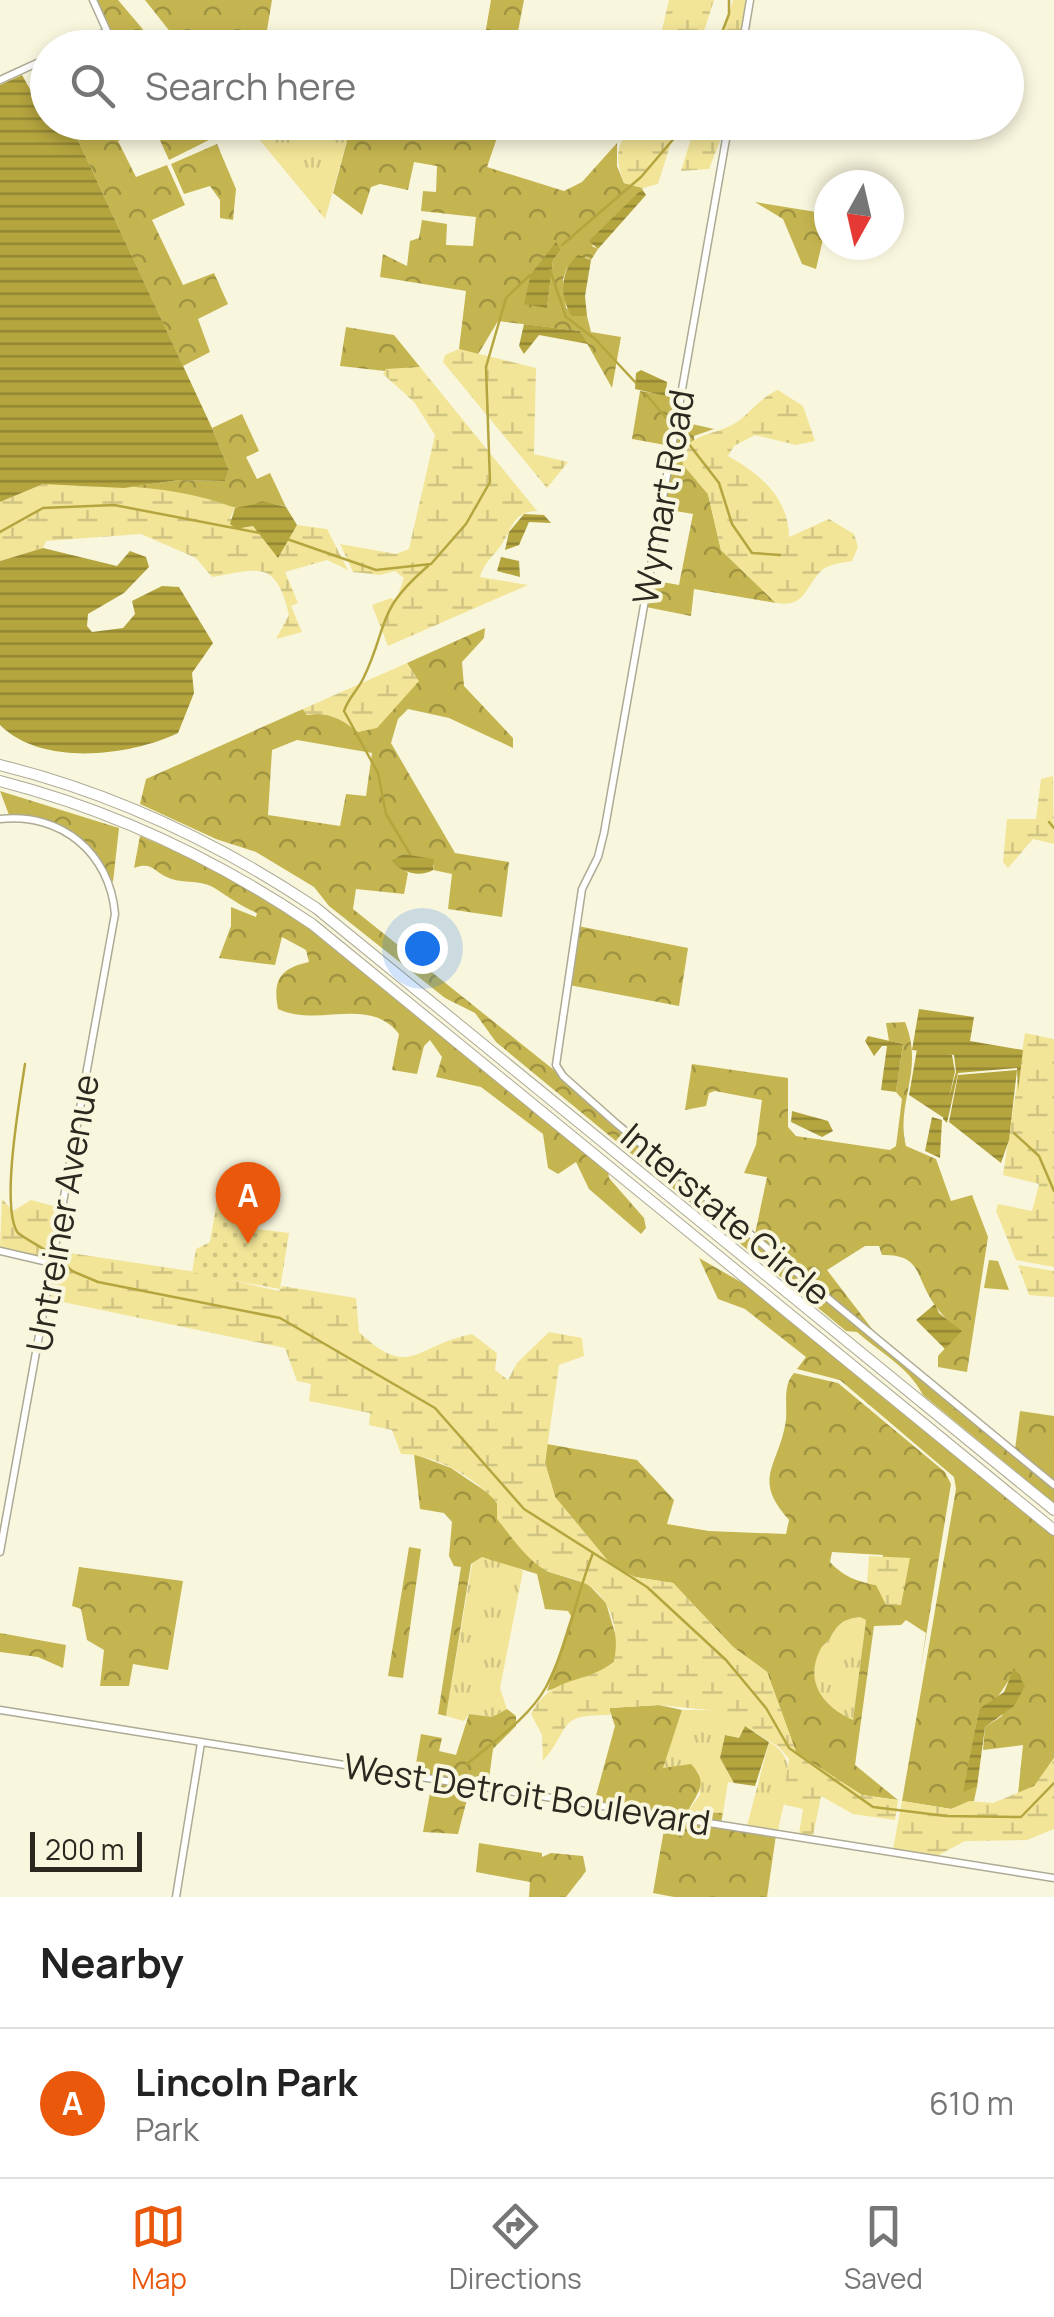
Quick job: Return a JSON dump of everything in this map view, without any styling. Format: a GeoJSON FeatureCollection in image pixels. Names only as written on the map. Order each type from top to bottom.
{"type":"FeatureCollection","features":[{"type":"Feature","properties":{"kind":"highway"},"geometry":{"type":"LineString","coordinates":[[0,764],[75,787],[162,821],[237,858],[327,916],[1054,1510]]}},
{"type":"Feature","properties":{"kind":"highway"},"geometry":{"type":"LineString","coordinates":[[0,781],[82,806],[164,838],[237,876],[312,924],[1054,1530]]}},
{"type":"Feature","properties":{"kind":"street"},"geometry":{"type":"LineString","coordinates":[[93,0],[107,30]]}},
{"type":"Feature","properties":{"kind":"street"},"geometry":{"type":"LineString","coordinates":[[745,30],[750,0]]}},
{"type":"Feature","properties":{"kind":"street"},"geometry":{"type":"LineString","coordinates":[[0,80],[30,66]]}},
{"type":"Feature","properties":{"kind":"street","name":"Wymart Road"},"geometry":{"type":"LineString","coordinates":[[590,870],[604,832],[726,140]]}},
{"type":"Feature","properties":{"kind":"street","name":"Untreiner Avenue"},"geometry":{"type":"LineString","coordinates":[[0,819],[40,820],[68,832],[90,851],[106,874],[114,908],[114,934],[0,1552]]}},
{"type":"Feature","properties":{"kind":"street","name":"Interstate Circle"},"geometry":{"type":"LineString","coordinates":[[590,870],[582,888],[556,1057],[560,1072],[1054,1485]]}},
{"type":"Feature","properties":{"kind":"street"},"geometry":{"type":"LineString","coordinates":[[0,1250],[53,1263]]}},
{"type":"Feature","properties":{"kind":"street","name":"West Detroit Boulevard"},"geometry":{"type":"LineString","coordinates":[[0,1710],[1054,1878]]}},
{"type":"Feature","properties":{"kind":"street"},"geometry":{"type":"LineString","coordinates":[[176,1897],[201,1743]]}},
{"type":"Feature","properties":{"kind":"green space"},"geometry":{"type":"Polygon","coordinates":[[[96,0],[118,0],[144,30],[109,30],[96,0]]]}},
{"type":"Feature","properties":{"kind":"green space"},"geometry":{"type":"Polygon","coordinates":[[[145,0],[272,0],[267,30],[169,30],[145,0]]]}},
{"type":"Feature","properties":{"kind":"green space"},"geometry":{"type":"Polygon","coordinates":[[[491,0],[524,0],[518,30],[486,30],[491,0]]]}},
{"type":"Feature","properties":{"kind":"green space"},"geometry":{"type":"Polygon","coordinates":[[[669,0],[714,0],[704,30],[662,30],[669,0]]]}},
{"type":"Feature","properties":{"kind":"green space"},"geometry":{"type":"Polygon","coordinates":[[[733,0],[748,0],[743,30],[724,30],[733,0]]]}},
{"type":"Feature","properties":{"kind":"green space"},"geometry":{"type":"Polygon","coordinates":[[[78,140],[119,140],[136,177],[167,165],[185,205],[152,220],[183,285],[214,273],[228,304],[198,319],[210,352],[183,366],[78,140]]]}},
{"type":"Feature","properties":{"kind":"green space"},"geometry":{"type":"Polygon","coordinates":[[[160,140],[209,140],[169,160],[160,140]]]}},
{"type":"Feature","properties":{"kind":"green space"},"geometry":{"type":"Polygon","coordinates":[[[260,140],[347,140],[325,219],[260,140]]]}},
{"type":"Feature","properties":{"kind":"green space"},"geometry":{"type":"Polygon","coordinates":[[[347,140],[496,140],[487,167],[564,191],[582,182],[617,143],[617,166],[624,183],[643,188],[592,246],[598,249],[591,260],[586,257],[567,268],[563,279],[566,308],[587,316],[591,332],[621,337],[612,388],[580,331],[498,321],[477,356],[459,349],[466,291],[380,277],[383,254],[407,266],[410,241],[419,238],[422,220],[447,224],[446,245],[473,246],[476,217],[421,211],[423,191],[436,192],[437,166],[414,162],[408,190],[380,184],[371,187],[362,215],[333,193],[347,140]],[[561,250],[531,274],[547,307],[553,260],[561,250]]]}},
{"type":"Feature","properties":{"kind":"green space"},"geometry":{"type":"Polygon","coordinates":[[[623,140],[672,140],[658,184],[643,188],[624,183],[619,152],[623,140]]]}},
{"type":"Feature","properties":{"kind":"green space"},"geometry":{"type":"Polygon","coordinates":[[[691,140],[720,140],[709,169],[681,171],[691,140]]]}},
{"type":"Feature","properties":{"kind":"green space"},"geometry":{"type":"Polygon","coordinates":[[[217,144],[236,189],[233,220],[220,218],[220,200],[210,186],[184,194],[171,164],[217,144]]]}},
{"type":"Feature","properties":{"kind":"green space"},"geometry":{"type":"Polygon","coordinates":[[[755,202],[814,212],[816,269],[802,264],[783,219],[755,202]]]}},
{"type":"Feature","properties":{"kind":"green space"},"geometry":{"type":"Polygon","coordinates":[[[346,327],[394,335],[420,367],[385,371],[340,366],[346,327]]]}},
{"type":"Feature","properties":{"kind":"green space"},"geometry":{"type":"Polygon","coordinates":[[[459,349],[536,368],[534,454],[568,462],[547,488],[443,362],[445,355],[459,349]]]}},
{"type":"Feature","properties":{"kind":"green space"},"geometry":{"type":"Polygon","coordinates":[[[420,367],[537,511],[516,520],[480,577],[528,585],[388,646],[372,605],[391,598],[396,601],[404,578],[395,571],[380,575],[353,572],[340,544],[396,554],[409,549],[435,435],[414,402],[383,374],[386,369],[420,367]]]}},
{"type":"Feature","properties":{"kind":"green space"},"geometry":{"type":"Polygon","coordinates":[[[778,390],[803,406],[815,441],[796,445],[755,435],[734,446],[728,456],[770,488],[784,510],[789,537],[829,519],[854,534],[858,547],[852,561],[823,569],[799,600],[786,604],[776,603],[721,550],[708,494],[683,465],[681,451],[699,438],[738,421],[778,390]]]}},
{"type":"Feature","properties":{"kind":"green space"},"geometry":{"type":"Polygon","coordinates":[[[640,391],[679,397],[671,446],[632,439],[640,391]]]}},
{"type":"Feature","properties":{"kind":"green space"},"geometry":{"type":"Polygon","coordinates":[[[242,414],[259,451],[246,457],[257,479],[270,473],[286,507],[239,508],[124,488],[179,480],[225,481],[229,470],[212,428],[242,414]]]}},
{"type":"Feature","properties":{"kind":"green space"},"geometry":{"type":"Polygon","coordinates":[[[679,421],[714,429],[694,436],[697,481],[708,494],[721,550],[776,603],[694,589],[691,616],[646,607],[651,580],[679,585],[693,514],[664,509],[679,421]]]}},
{"type":"Feature","properties":{"kind":"green space"},"geometry":{"type":"Polygon","coordinates":[[[43,484],[140,487],[213,500],[235,508],[230,518],[244,528],[253,526],[282,553],[283,543],[297,525],[327,529],[348,570],[327,560],[285,572],[298,603],[291,606],[302,632],[276,639],[289,615],[278,584],[271,576],[254,571],[212,577],[196,558],[141,534],[46,541],[43,548],[0,561],[0,502],[43,484]]]}},
{"type":"Feature","properties":{"kind":"green space"},"geometry":{"type":"Polygon","coordinates":[[[485,628],[484,638],[462,662],[464,686],[513,738],[513,748],[449,718],[408,709],[398,719],[391,743],[455,853],[509,862],[502,917],[448,909],[452,874],[433,870],[434,865],[403,854],[391,860],[408,873],[404,894],[356,889],[353,909],[554,1070],[1054,1488],[1054,1503],[923,1395],[893,1360],[857,1332],[846,1331],[496,1042],[475,1013],[445,998],[329,906],[314,887],[256,852],[216,839],[140,804],[146,779],[303,709],[307,715],[334,717],[358,732],[389,714],[418,681],[407,663],[485,628]],[[297,740],[272,750],[268,815],[340,826],[346,794],[366,796],[372,753],[297,740]]]}},
{"type":"Feature","properties":{"kind":"green space"},"geometry":{"type":"Polygon","coordinates":[[[407,663],[419,681],[377,728],[358,732],[334,717],[307,715],[303,709],[407,663]]]}},
{"type":"Feature","properties":{"kind":"green space"},"geometry":{"type":"Polygon","coordinates":[[[1053,776],[1054,844],[1033,839],[1008,868],[1003,862],[1007,819],[1036,819],[1041,779],[1053,776]]]}},
{"type":"Feature","properties":{"kind":"green space"},"geometry":{"type":"Polygon","coordinates":[[[0,791],[119,828],[113,882],[72,833],[47,820],[9,815],[0,791]]]}},
{"type":"Feature","properties":{"kind":"green space"},"geometry":{"type":"Polygon","coordinates":[[[140,836],[267,901],[386,985],[608,1170],[609,1178],[644,1218],[646,1228],[641,1234],[589,1189],[576,1162],[558,1174],[548,1168],[543,1134],[481,1087],[436,1077],[442,1057],[430,1040],[424,1046],[417,1074],[392,1070],[399,1034],[387,1023],[358,1014],[294,1014],[278,1009],[278,982],[286,971],[309,962],[306,950],[282,937],[275,965],[219,958],[231,926],[231,907],[256,917],[257,913],[211,886],[174,880],[149,867],[134,868],[140,836]]]}},
{"type":"Feature","properties":{"kind":"green space"},"geometry":{"type":"Polygon","coordinates":[[[578,926],[688,948],[679,1006],[569,985],[578,926]]]}},
{"type":"Feature","properties":{"kind":"green space"},"geometry":{"type":"Polygon","coordinates":[[[905,1022],[912,1056],[904,1115],[906,1146],[936,1159],[951,1201],[972,1195],[988,1237],[967,1372],[938,1367],[938,1356],[961,1331],[935,1305],[909,1261],[882,1255],[879,1246],[865,1246],[827,1270],[879,1338],[755,1234],[767,1177],[744,1173],[756,1145],[762,1100],[715,1091],[709,1093],[706,1106],[685,1110],[692,1064],[788,1078],[788,1127],[796,1136],[890,1150],[896,1146],[902,1099],[896,1092],[903,1044],[889,1041],[886,1023],[905,1022]]]}},
{"type":"Feature","properties":{"kind":"green space"},"geometry":{"type":"Polygon","coordinates":[[[1025,1033],[1054,1039],[1054,1267],[1016,1260],[996,1211],[998,1204],[1032,1211],[1039,1184],[1003,1175],[1025,1033]]]}},
{"type":"Feature","properties":{"kind":"green space"},"geometry":{"type":"Polygon","coordinates":[[[218,1195],[261,1203],[257,1229],[289,1233],[280,1289],[192,1273],[196,1249],[210,1242],[218,1195]]]}},
{"type":"Feature","properties":{"kind":"green space"},"geometry":{"type":"Polygon","coordinates":[[[2,1199],[13,1211],[31,1200],[61,1208],[51,1260],[0,1248],[2,1199]]]}},
{"type":"Feature","properties":{"kind":"green space"},"geometry":{"type":"Polygon","coordinates":[[[57,1251],[190,1271],[279,1291],[282,1286],[356,1298],[359,1332],[376,1347],[391,1355],[414,1356],[472,1334],[497,1353],[495,1370],[508,1380],[517,1363],[549,1332],[582,1338],[584,1356],[559,1365],[545,1463],[555,1497],[612,1566],[635,1577],[673,1583],[733,1647],[767,1672],[796,1752],[862,1795],[898,1800],[895,1820],[853,1814],[821,1796],[813,1836],[799,1834],[803,1809],[782,1804],[789,1759],[779,1747],[750,1729],[710,1710],[659,1705],[610,1708],[610,1715],[580,1717],[567,1725],[543,1761],[542,1735],[531,1714],[539,1701],[558,1686],[614,1662],[612,1616],[600,1596],[582,1582],[545,1570],[531,1559],[497,1519],[497,1503],[466,1477],[427,1458],[401,1454],[392,1430],[369,1425],[370,1413],[309,1401],[311,1384],[297,1381],[285,1348],[48,1299],[57,1251]]]}},
{"type":"Feature","properties":{"kind":"green space"},"geometry":{"type":"Polygon","coordinates":[[[699,1258],[753,1289],[1054,1536],[1054,1758],[1035,1786],[1018,1794],[1023,1745],[983,1750],[985,1727],[1002,1716],[1011,1677],[993,1704],[979,1709],[964,1791],[977,1787],[974,1801],[951,1809],[902,1801],[956,1489],[954,1477],[840,1380],[797,1369],[806,1357],[745,1309],[718,1299],[699,1258]]]}},
{"type":"Feature","properties":{"kind":"green space"},"geometry":{"type":"Polygon","coordinates":[[[989,1260],[998,1261],[1009,1290],[984,1288],[989,1260]]]}},
{"type":"Feature","properties":{"kind":"green space"},"geometry":{"type":"Polygon","coordinates":[[[1018,1265],[1054,1271],[1054,1297],[1029,1295],[1018,1265]]]}},
{"type":"Feature","properties":{"kind":"green space"},"geometry":{"type":"Polygon","coordinates":[[[794,1373],[838,1383],[945,1472],[951,1484],[920,1673],[926,1633],[906,1620],[901,1625],[874,1626],[855,1765],[898,1800],[862,1795],[818,1770],[796,1752],[767,1672],[733,1647],[673,1583],[635,1577],[612,1566],[555,1497],[545,1463],[547,1444],[637,1460],[674,1500],[667,1524],[709,1531],[786,1534],[789,1520],[772,1494],[770,1474],[785,1426],[794,1373]],[[832,1552],[830,1562],[840,1571],[876,1585],[883,1555],[832,1552]],[[860,1617],[845,1621],[836,1629],[820,1650],[814,1673],[826,1701],[853,1720],[866,1620],[860,1617]]]}},
{"type":"Feature","properties":{"kind":"green space"},"geometry":{"type":"Polygon","coordinates":[[[1020,1411],[1054,1416],[1054,1482],[1015,1449],[1020,1411]]]}},
{"type":"Feature","properties":{"kind":"green space"},"geometry":{"type":"Polygon","coordinates":[[[414,1454],[451,1468],[491,1495],[546,1571],[588,1584],[606,1603],[618,1643],[614,1662],[600,1672],[547,1691],[571,1616],[568,1611],[545,1609],[537,1574],[482,1557],[471,1564],[446,1716],[438,1714],[461,1567],[454,1566],[449,1556],[452,1522],[444,1513],[420,1509],[414,1454]]]}},
{"type":"Feature","properties":{"kind":"green space"},"geometry":{"type":"Polygon","coordinates":[[[409,1547],[421,1549],[403,1678],[388,1676],[409,1547]]]}},
{"type":"Feature","properties":{"kind":"green space"},"geometry":{"type":"Polygon","coordinates":[[[869,1556],[910,1558],[901,1605],[886,1605],[876,1585],[867,1583],[869,1556]]]}},
{"type":"Feature","properties":{"kind":"green space"},"geometry":{"type":"Polygon","coordinates":[[[482,1557],[508,1562],[523,1571],[500,1688],[507,1709],[492,1717],[469,1714],[464,1721],[446,1716],[472,1564],[482,1557]]]}},
{"type":"Feature","properties":{"kind":"green space"},"geometry":{"type":"Polygon","coordinates":[[[79,1567],[183,1581],[168,1670],[133,1664],[129,1686],[100,1686],[104,1650],[87,1640],[81,1609],[72,1606],[79,1567]]]}},
{"type":"Feature","properties":{"kind":"green space"},"geometry":{"type":"Polygon","coordinates":[[[860,1617],[866,1620],[853,1721],[826,1701],[814,1673],[819,1650],[836,1629],[845,1621],[860,1617]]]}},
{"type":"Feature","properties":{"kind":"green space"},"geometry":{"type":"Polygon","coordinates":[[[0,1633],[66,1645],[63,1668],[38,1657],[0,1652],[0,1633]]]}},
{"type":"Feature","properties":{"kind":"green space"},"geometry":{"type":"Polygon","coordinates":[[[659,1705],[682,1710],[663,1768],[691,1764],[701,1782],[688,1811],[723,1813],[721,1822],[594,1803],[615,1726],[609,1708],[659,1705]]]}},
{"type":"Feature","properties":{"kind":"green space"},"geometry":{"type":"Polygon","coordinates":[[[507,1709],[516,1716],[516,1726],[493,1749],[488,1786],[414,1775],[421,1734],[442,1738],[439,1751],[456,1755],[469,1714],[492,1717],[507,1709]]]}},
{"type":"Feature","properties":{"kind":"green space"},"geometry":{"type":"Polygon","coordinates":[[[682,1710],[710,1710],[745,1726],[739,1738],[725,1735],[720,1758],[734,1783],[728,1782],[723,1813],[688,1811],[700,1795],[698,1771],[662,1769],[682,1710]]]}},
{"type":"Feature","properties":{"kind":"green space"},"geometry":{"type":"Polygon","coordinates":[[[769,1742],[779,1749],[788,1769],[778,1831],[747,1826],[769,1742]]]}},
{"type":"Feature","properties":{"kind":"green space"},"geometry":{"type":"Polygon","coordinates":[[[1054,1758],[1054,1829],[1027,1840],[965,1841],[937,1856],[893,1849],[902,1801],[951,1809],[969,1801],[993,1803],[1034,1786],[1054,1758]]]}},
{"type":"Feature","properties":{"kind":"green space"},"geometry":{"type":"Polygon","coordinates":[[[432,1782],[470,1788],[458,1834],[423,1832],[432,1782]]]}},
{"type":"Feature","properties":{"kind":"green space"},"geometry":{"type":"Polygon","coordinates":[[[666,1818],[776,1835],[767,1897],[674,1897],[653,1893],[666,1818]]]}},
{"type":"Feature","properties":{"kind":"green space"},"geometry":{"type":"Polygon","coordinates":[[[479,1843],[542,1853],[542,1857],[551,1853],[583,1856],[586,1871],[566,1897],[529,1897],[530,1882],[476,1872],[479,1843]]]}},
{"type":"Feature","properties":{"kind":"shaded area"},"geometry":{"type":"Polygon","coordinates":[[[22,75],[30,89],[30,140],[78,140],[212,428],[229,470],[225,481],[179,480],[124,488],[43,484],[0,502],[0,85],[22,75]]]}},
{"type":"Feature","properties":{"kind":"shaded area"},"geometry":{"type":"Polygon","coordinates":[[[642,189],[646,195],[598,249],[589,241],[642,189]]]}},
{"type":"Feature","properties":{"kind":"shaded area"},"geometry":{"type":"Polygon","coordinates":[[[556,242],[561,250],[553,260],[547,308],[524,304],[531,274],[556,242]]]}},
{"type":"Feature","properties":{"kind":"shaded area"},"geometry":{"type":"Polygon","coordinates":[[[578,255],[591,260],[585,296],[587,316],[572,316],[563,292],[568,268],[578,255]]]}},
{"type":"Feature","properties":{"kind":"shaded area"},"geometry":{"type":"Polygon","coordinates":[[[524,324],[580,331],[588,344],[539,335],[524,354],[519,346],[524,324]]]}},
{"type":"Feature","properties":{"kind":"shaded area"},"geometry":{"type":"Polygon","coordinates":[[[641,370],[667,382],[666,396],[635,389],[636,373],[641,370]]]}},
{"type":"Feature","properties":{"kind":"shaded area"},"geometry":{"type":"Polygon","coordinates":[[[266,502],[286,507],[297,525],[278,558],[253,526],[236,529],[230,524],[235,508],[266,502]]]}},
{"type":"Feature","properties":{"kind":"shaded area"},"geometry":{"type":"Polygon","coordinates":[[[524,514],[544,515],[551,523],[529,522],[519,545],[505,550],[509,532],[524,514]]]}},
{"type":"Feature","properties":{"kind":"shaded area"},"geometry":{"type":"Polygon","coordinates":[[[43,548],[117,566],[130,551],[146,557],[149,567],[124,593],[88,614],[87,626],[92,632],[123,628],[135,614],[132,601],[162,586],[179,587],[213,643],[192,673],[194,693],[178,733],[112,752],[62,752],[18,738],[0,725],[0,561],[43,548]]]}},
{"type":"Feature","properties":{"kind":"shaded area"},"geometry":{"type":"Polygon","coordinates":[[[501,557],[519,561],[520,577],[497,571],[501,557]]]}},
{"type":"Feature","properties":{"kind":"shaded area"},"geometry":{"type":"Polygon","coordinates":[[[403,854],[434,859],[433,870],[422,874],[405,871],[391,860],[403,854]]]}},
{"type":"Feature","properties":{"kind":"shaded area"},"geometry":{"type":"Polygon","coordinates":[[[919,1009],[974,1017],[970,1041],[1023,1050],[1018,1091],[1017,1068],[958,1073],[947,1123],[943,1119],[956,1072],[954,1055],[912,1050],[919,1009]]]}},
{"type":"Feature","properties":{"kind":"shaded area"},"geometry":{"type":"Polygon","coordinates":[[[868,1036],[903,1044],[896,1092],[881,1090],[887,1046],[882,1046],[874,1056],[865,1041],[868,1036]]]}},
{"type":"Feature","properties":{"kind":"shaded area"},"geometry":{"type":"Polygon","coordinates":[[[917,1049],[952,1055],[955,1072],[944,1118],[909,1095],[917,1049]]]}},
{"type":"Feature","properties":{"kind":"shaded area"},"geometry":{"type":"Polygon","coordinates":[[[1017,1070],[1009,1140],[1001,1163],[949,1122],[958,1075],[1017,1070]]]}},
{"type":"Feature","properties":{"kind":"shaded area"},"geometry":{"type":"Polygon","coordinates":[[[792,1111],[828,1121],[833,1131],[822,1137],[791,1122],[792,1111]]]}},
{"type":"Feature","properties":{"kind":"shaded area"},"geometry":{"type":"Polygon","coordinates":[[[932,1117],[942,1120],[940,1158],[925,1151],[932,1117]]]}},
{"type":"Feature","properties":{"kind":"shaded area"},"geometry":{"type":"Polygon","coordinates":[[[935,1304],[939,1313],[962,1331],[945,1349],[916,1320],[935,1304]]]}},
{"type":"Feature","properties":{"kind":"shaded area"},"geometry":{"type":"Polygon","coordinates":[[[1014,1668],[1025,1686],[1014,1706],[985,1727],[977,1787],[963,1792],[979,1709],[1004,1692],[1014,1668]]]}},
{"type":"Feature","properties":{"kind":"shaded area"},"geometry":{"type":"Polygon","coordinates":[[[745,1726],[769,1742],[755,1786],[734,1783],[720,1758],[725,1735],[739,1738],[745,1726]]]}},
{"type":"Feature","properties":{"kind":"waterway"},"geometry":{"type":"LineString","coordinates":[[723,30],[729,0]]}},
{"type":"Feature","properties":{"kind":"waterway"},"geometry":{"type":"LineString","coordinates":[[562,245],[641,177],[673,140]]}},
{"type":"Feature","properties":{"kind":"waterway"},"geometry":{"type":"LineString","coordinates":[[550,270],[566,317],[595,339],[636,383]]}},
{"type":"Feature","properties":{"kind":"waterway"},"geometry":{"type":"LineString","coordinates":[[287,539],[376,570],[431,564],[466,524],[490,482],[486,367],[506,298],[530,275]]}},
{"type":"Feature","properties":{"kind":"waterway"},"geometry":{"type":"LineString","coordinates":[[645,393],[672,425]]}},
{"type":"Feature","properties":{"kind":"waterway"},"geometry":{"type":"LineString","coordinates":[[678,430],[719,483],[732,524],[752,553],[780,555]]}},
{"type":"Feature","properties":{"kind":"waterway"},"geometry":{"type":"LineString","coordinates":[[0,532],[43,508],[114,505],[260,533]]}},
{"type":"Feature","properties":{"kind":"waterway"},"geometry":{"type":"LineString","coordinates":[[410,854],[386,814],[378,773],[344,711],[363,679],[391,608],[428,566]]}},
{"type":"Feature","properties":{"kind":"waterway"},"geometry":{"type":"LineString","coordinates":[[1049,822],[1054,828]]}},
{"type":"Feature","properties":{"kind":"waterway"},"geometry":{"type":"LineString","coordinates":[[25,1064],[13,1152],[13,1220],[18,1233],[51,1254]]}},
{"type":"Feature","properties":{"kind":"waterway"},"geometry":{"type":"LineString","coordinates":[[1014,1133],[1039,1156],[1054,1191]]}},
{"type":"Feature","properties":{"kind":"waterway"},"geometry":{"type":"LineString","coordinates":[[57,1257],[72,1271],[98,1282],[280,1318],[435,1408],[524,1509],[647,1587],[726,1660],[766,1708],[789,1748],[873,1807],[946,1816],[1021,1817],[1054,1783]]}},
{"type":"Feature","properties":{"kind":"waterway"},"geometry":{"type":"LineString","coordinates":[[467,1764],[520,1719],[546,1687],[593,1553]]}},
{"type":"Feature","properties":{"kind":"place","name":"Lincoln Park"},"geometry":{"type":"Point","coordinates":[248,1244]}}]}
